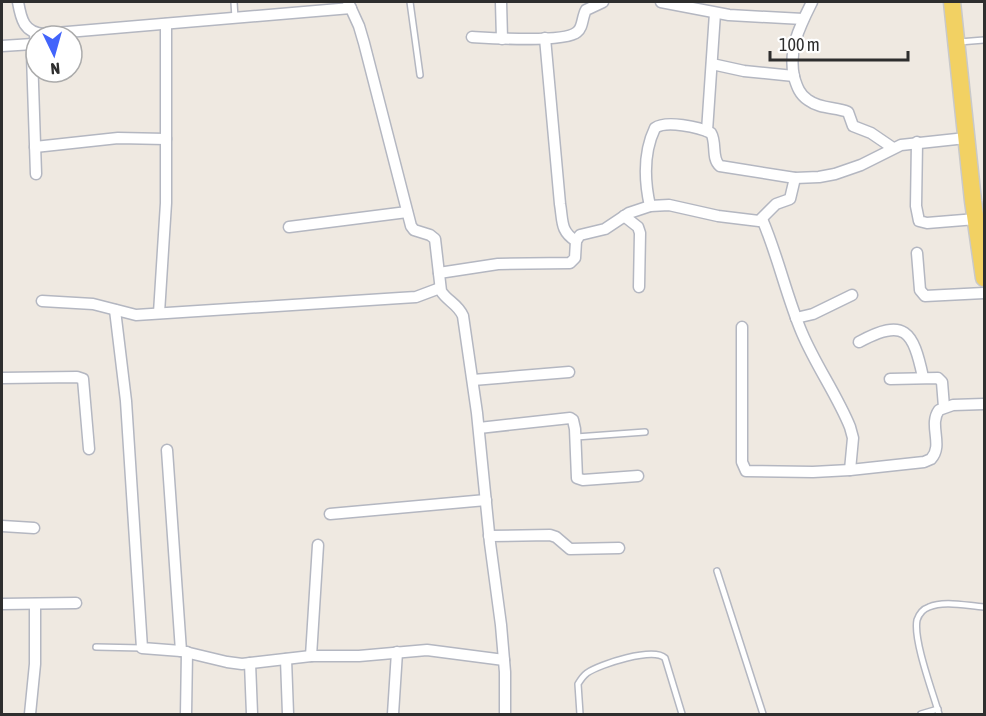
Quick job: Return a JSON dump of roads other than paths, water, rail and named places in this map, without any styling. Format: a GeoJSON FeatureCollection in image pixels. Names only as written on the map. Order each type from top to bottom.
{"type":"FeatureCollection","features":[{"type":"Feature","properties":{"kind":"main road"},"geometry":{"type":"LineString","coordinates":[[952,2],[984,278]]}},
{"type":"Feature","properties":{"kind":"street"},"geometry":{"type":"LineString","coordinates":[[18,2],[24,25]]}},
{"type":"Feature","properties":{"kind":"street"},"geometry":{"type":"LineString","coordinates":[[501,2],[502,39]]}},
{"type":"Feature","properties":{"kind":"street"},"geometry":{"type":"LineString","coordinates":[[472,37],[545,38],[577,33],[586,10],[603,2]]}},
{"type":"Feature","properties":{"kind":"street"},"geometry":{"type":"LineString","coordinates":[[661,2],[715,13],[803,19]]}},
{"type":"Feature","properties":{"kind":"street"},"geometry":{"type":"LineString","coordinates":[[812,2],[803,19],[792,59],[794,76],[800,93],[807,100],[827,108],[845,111],[850,115],[853,126],[871,133],[893,148]]}},
{"type":"Feature","properties":{"kind":"street"},"geometry":{"type":"LineString","coordinates":[[84,33],[349,5],[364,43],[407,212],[414,231],[430,235],[435,239],[442,294],[458,306],[463,316],[479,428],[504,660],[505,714]]}},
{"type":"Feature","properties":{"kind":"street"},"geometry":{"type":"LineString","coordinates":[[707,131],[715,13]]}},
{"type":"Feature","properties":{"kind":"street"},"geometry":{"type":"LineString","coordinates":[[159,314],[166,221],[166,24]]}},
{"type":"Feature","properties":{"kind":"street"},"geometry":{"type":"LineString","coordinates":[[545,38],[560,204],[566,234],[576,241]]}},
{"type":"Feature","properties":{"kind":"street"},"geometry":{"type":"LineString","coordinates":[[2,46],[24,40]]}},
{"type":"Feature","properties":{"kind":"street"},"geometry":{"type":"LineString","coordinates":[[712,64],[744,71],[794,76]]}},
{"type":"Feature","properties":{"kind":"street"},"geometry":{"type":"LineString","coordinates":[[35,84],[36,174]]}},
{"type":"Feature","properties":{"kind":"street"},"geometry":{"type":"LineString","coordinates":[[650,206],[646,162],[655,128],[665,124],[707,131],[713,136],[716,160],[720,166],[795,178],[819,177],[841,172],[861,165],[893,148],[917,142],[966,138]]}},
{"type":"Feature","properties":{"kind":"street"},"geometry":{"type":"LineString","coordinates":[[36,147],[118,138],[166,139]]}},
{"type":"Feature","properties":{"kind":"street"},"geometry":{"type":"LineString","coordinates":[[917,142],[916,207],[919,221],[927,224],[976,219]]}},
{"type":"Feature","properties":{"kind":"street"},"geometry":{"type":"LineString","coordinates":[[439,273],[498,264],[570,263],[575,258],[576,241],[580,235],[604,230],[624,216],[650,206],[669,206],[755,222],[762,219],[773,206],[790,199],[795,178]]}},
{"type":"Feature","properties":{"kind":"street"},"geometry":{"type":"LineString","coordinates":[[290,227],[407,212]]}},
{"type":"Feature","properties":{"kind":"street"},"geometry":{"type":"LineString","coordinates":[[624,216],[638,227],[640,233],[639,287]]}},
{"type":"Feature","properties":{"kind":"street"},"geometry":{"type":"LineString","coordinates":[[762,219],[777,255],[796,318],[809,348],[845,413],[853,438],[850,470]]}},
{"type":"Feature","properties":{"kind":"street"},"geometry":{"type":"LineString","coordinates":[[917,253],[920,290],[926,296],[984,293]]}},
{"type":"Feature","properties":{"kind":"street"},"geometry":{"type":"LineString","coordinates":[[42,301],[93,304],[136,315],[408,298],[440,288]]}},
{"type":"Feature","properties":{"kind":"street"},"geometry":{"type":"LineString","coordinates":[[796,318],[813,314],[852,295]]}},
{"type":"Feature","properties":{"kind":"street"},"geometry":{"type":"LineString","coordinates":[[115,310],[125,392],[142,648],[184,652],[227,662],[250,663],[311,656],[359,656],[427,650],[504,660]]}},
{"type":"Feature","properties":{"kind":"street"},"geometry":{"type":"LineString","coordinates":[[742,327],[741,396],[744,468],[749,471],[850,470],[906,465],[931,459],[936,448],[936,414],[944,407],[984,404]]}},
{"type":"Feature","properties":{"kind":"street"},"geometry":{"type":"LineString","coordinates":[[859,342],[886,330],[903,331],[908,334],[913,343],[923,377]]}},
{"type":"Feature","properties":{"kind":"street"},"geometry":{"type":"LineString","coordinates":[[473,380],[569,372]]}},
{"type":"Feature","properties":{"kind":"street"},"geometry":{"type":"LineString","coordinates":[[2,378],[77,377],[83,379],[90,449]]}},
{"type":"Feature","properties":{"kind":"street"},"geometry":{"type":"LineString","coordinates":[[890,379],[923,377],[940,379],[944,407]]}},
{"type":"Feature","properties":{"kind":"street"},"geometry":{"type":"LineString","coordinates":[[479,428],[568,418],[574,423],[577,478],[584,480],[638,476]]}},
{"type":"Feature","properties":{"kind":"street"},"geometry":{"type":"LineString","coordinates":[[167,450],[184,652],[186,714]]}},
{"type":"Feature","properties":{"kind":"street"},"geometry":{"type":"LineString","coordinates":[[330,514],[486,500]]}},
{"type":"Feature","properties":{"kind":"street"},"geometry":{"type":"LineString","coordinates":[[2,526],[34,528]]}},
{"type":"Feature","properties":{"kind":"street"},"geometry":{"type":"LineString","coordinates":[[489,536],[550,535],[556,537],[570,549],[619,548]]}},
{"type":"Feature","properties":{"kind":"street"},"geometry":{"type":"LineString","coordinates":[[311,656],[318,545]]}},
{"type":"Feature","properties":{"kind":"street"},"geometry":{"type":"LineString","coordinates":[[2,604],[76,603]]}},
{"type":"Feature","properties":{"kind":"street"},"geometry":{"type":"LineString","coordinates":[[30,714],[35,664],[35,604]]}},
{"type":"Feature","properties":{"kind":"street"},"geometry":{"type":"LineString","coordinates":[[393,714],[397,652]]}},
{"type":"Feature","properties":{"kind":"street"},"geometry":{"type":"LineString","coordinates":[[286,659],[288,714]]}},
{"type":"Feature","properties":{"kind":"street"},"geometry":{"type":"LineString","coordinates":[[250,663],[252,714]]}},
{"type":"Feature","properties":{"kind":"lane"},"geometry":{"type":"LineString","coordinates":[[234,2],[235,18]]}},
{"type":"Feature","properties":{"kind":"lane"},"geometry":{"type":"LineString","coordinates":[[410,2],[420,75]]}},
{"type":"Feature","properties":{"kind":"lane"},"geometry":{"type":"LineString","coordinates":[[955,43],[984,40]]}},
{"type":"Feature","properties":{"kind":"lane"},"geometry":{"type":"LineString","coordinates":[[576,437],[645,432]]}},
{"type":"Feature","properties":{"kind":"lane"},"geometry":{"type":"LineString","coordinates":[[717,571],[764,714]]}},
{"type":"Feature","properties":{"kind":"lane"},"geometry":{"type":"LineString","coordinates":[[921,714],[938,712],[916,631],[917,618],[922,611],[931,606],[984,607]]}},
{"type":"Feature","properties":{"kind":"lane"},"geometry":{"type":"LineString","coordinates":[[96,647],[142,648]]}},
{"type":"Feature","properties":{"kind":"lane"},"geometry":{"type":"LineString","coordinates":[[580,714],[578,684],[587,673],[636,656],[655,653],[665,658],[682,714]]}}]}
